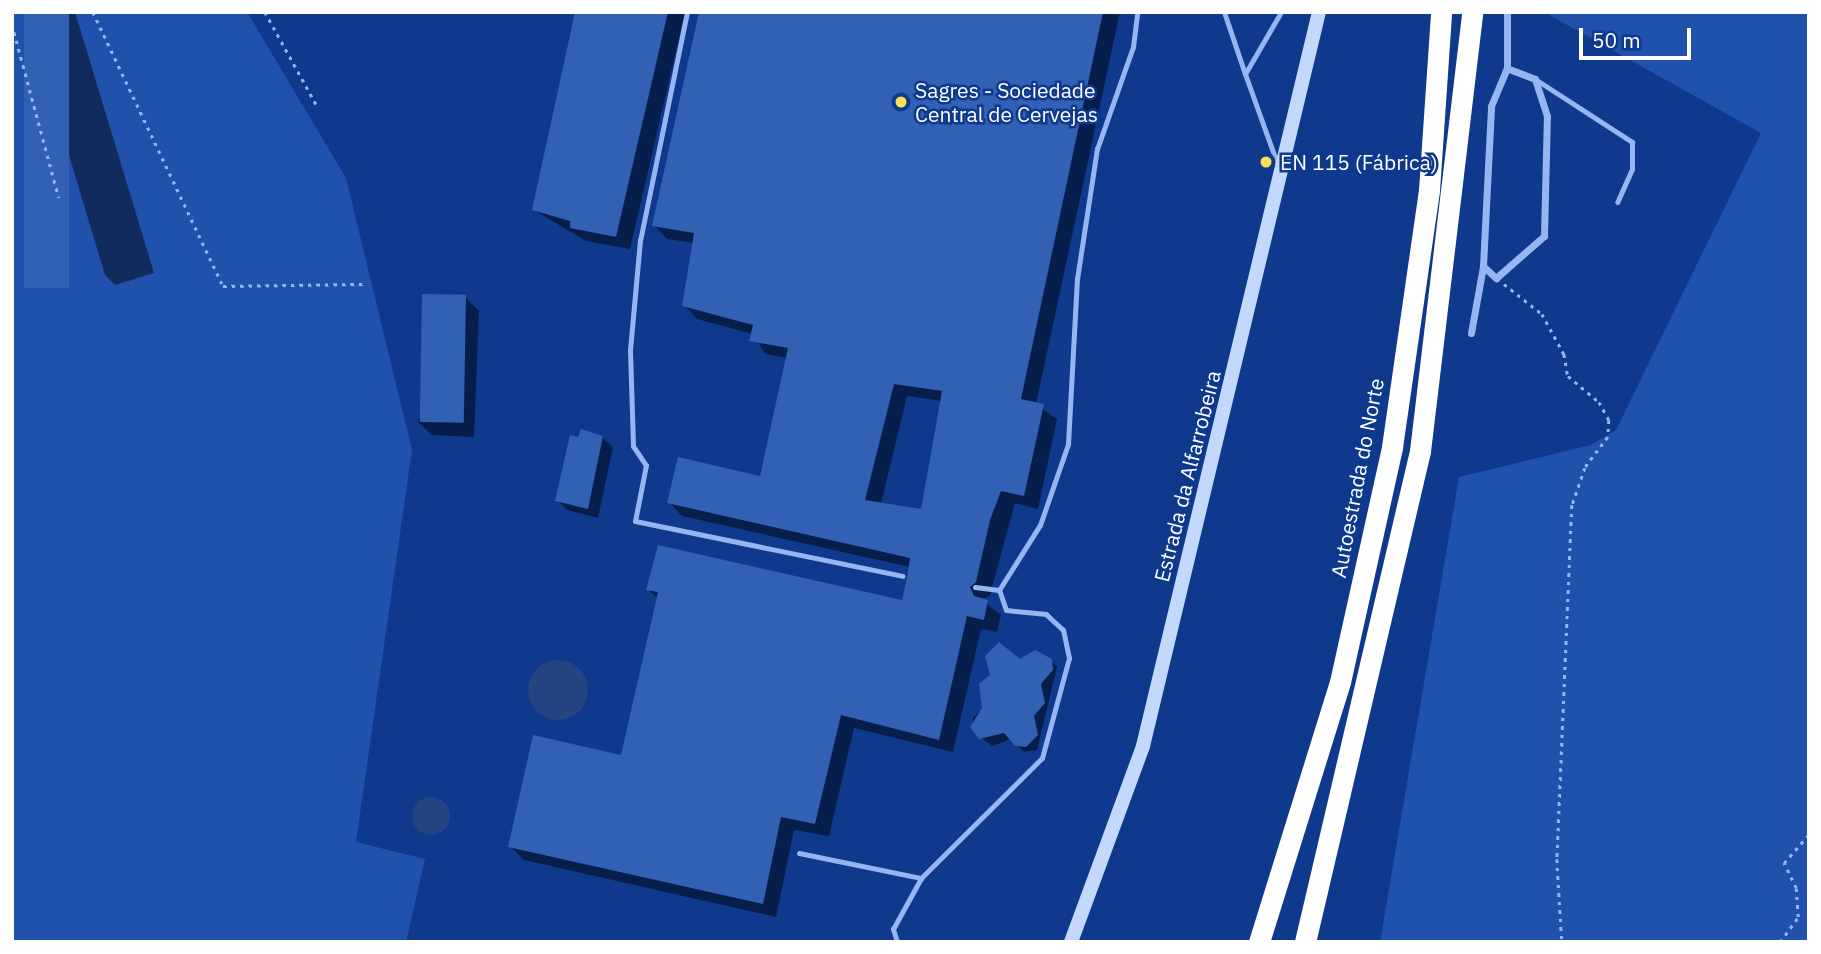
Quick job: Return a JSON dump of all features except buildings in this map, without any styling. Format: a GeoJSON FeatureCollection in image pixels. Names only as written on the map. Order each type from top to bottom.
{"type":"FeatureCollection","features":[{"type":"Feature","properties":{"kind":"highway","name":"Autoestrada do Norte"},"geometry":{"type":"LineString","coordinates":[[1259,942],[1340,682],[1392,447],[1429,190],[1441,12]]}},
{"type":"Feature","properties":{"kind":"highway"},"geometry":{"type":"LineString","coordinates":[[1305,942],[1420,451],[1472,12]]}},
{"type":"Feature","properties":{"kind":"main road","name":"Estrada da Alfarrobeira"},"geometry":{"type":"LineString","coordinates":[[1071,942],[1143,746],[1319,12]]}},
{"type":"Feature","properties":{"kind":"street"},"geometry":{"type":"LineString","coordinates":[[1471,333],[1483,266],[1491,107],[1507,68],[1507,12]]}},
{"type":"Feature","properties":{"kind":"street"},"geometry":{"type":"LineString","coordinates":[[1483,266],[1496,278],[1544,236],[1547,116],[1535,79],[1507,68]]}},
{"type":"Feature","properties":{"kind":"lane"},"geometry":{"type":"LineString","coordinates":[[687,12],[640,240],[630,350],[633,446],[646,465],[635,521],[902,576]]}},
{"type":"Feature","properties":{"kind":"lane"},"geometry":{"type":"LineString","coordinates":[[999,590],[1040,525],[1068,444],[1083,240],[1097,149],[1133,47],[1137,12]]}},
{"type":"Feature","properties":{"kind":"lane"},"geometry":{"type":"LineString","coordinates":[[1224,12],[1281,175]]}},
{"type":"Feature","properties":{"kind":"lane"},"geometry":{"type":"LineString","coordinates":[[1245,74],[1281,12]]}},
{"type":"Feature","properties":{"kind":"lane"},"geometry":{"type":"LineString","coordinates":[[1535,79],[1632,142],[1632,169],[1617,202]]}},
{"type":"Feature","properties":{"kind":"lane"},"geometry":{"type":"LineString","coordinates":[[975,587],[999,590]]}},
{"type":"Feature","properties":{"kind":"lane"},"geometry":{"type":"LineString","coordinates":[[897,942],[893,929],[921,878],[1042,758],[1069,658],[1063,630],[1046,614],[1006,610],[999,590]]}},
{"type":"Feature","properties":{"kind":"lane"},"geometry":{"type":"LineString","coordinates":[[799,853],[921,878]]}},
{"type":"Feature","properties":{"kind":"path"},"geometry":{"type":"LineString","coordinates":[[93,12],[223,286],[365,284]]}},
{"type":"Feature","properties":{"kind":"path"},"geometry":{"type":"LineString","coordinates":[[265,12],[317,106]]}},
{"type":"Feature","properties":{"kind":"path"},"geometry":{"type":"LineString","coordinates":[[12,24],[59,198]]}},
{"type":"Feature","properties":{"kind":"path"},"geometry":{"type":"LineString","coordinates":[[1496,278],[1542,314],[1564,354],[1568,376],[1599,402],[1609,420],[1608,436],[1585,468],[1572,505],[1556,859],[1562,942]]}},
{"type":"Feature","properties":{"kind":"path"},"geometry":{"type":"LineString","coordinates":[[1780,942],[1798,917],[1796,888],[1784,863],[1809,834]]}},
{"type":"Feature","properties":{"kind":"shaded area"},"geometry":{"type":"Polygon","coordinates":[[[12,12],[247,12],[346,178],[412,450],[356,842],[425,859],[406,942],[12,942],[12,12]]]}},
{"type":"Feature","properties":{"kind":"shaded area"},"geometry":{"type":"Polygon","coordinates":[[[1544,12],[1809,12],[1809,942],[1380,942],[1459,477],[1591,445],[1616,430],[1761,133],[1544,12]]]}},
{"type":"Feature","properties":{"kind":"shaded area"},"geometry":{"type":"Polygon","coordinates":[[[552,660],[564,660],[583,673],[588,690],[586,702],[575,715],[564,720],[552,720],[533,707],[528,696],[528,684],[541,665],[552,660]]]}},
{"type":"Feature","properties":{"kind":"shaded area"},"geometry":{"type":"Polygon","coordinates":[[[431,797],[444,803],[450,816],[444,829],[431,835],[418,829],[412,816],[418,803],[431,797]]]}},
{"type":"Feature","properties":{"kind":"place","name":"Sagres - Sociedade Central de Cervejas"},"geometry":{"type":"Point","coordinates":[901,102]}},
{"type":"Feature","properties":{"kind":"place","name":"EN 115 (Fábrica)"},"geometry":{"type":"Point","coordinates":[1266,162]}}]}
